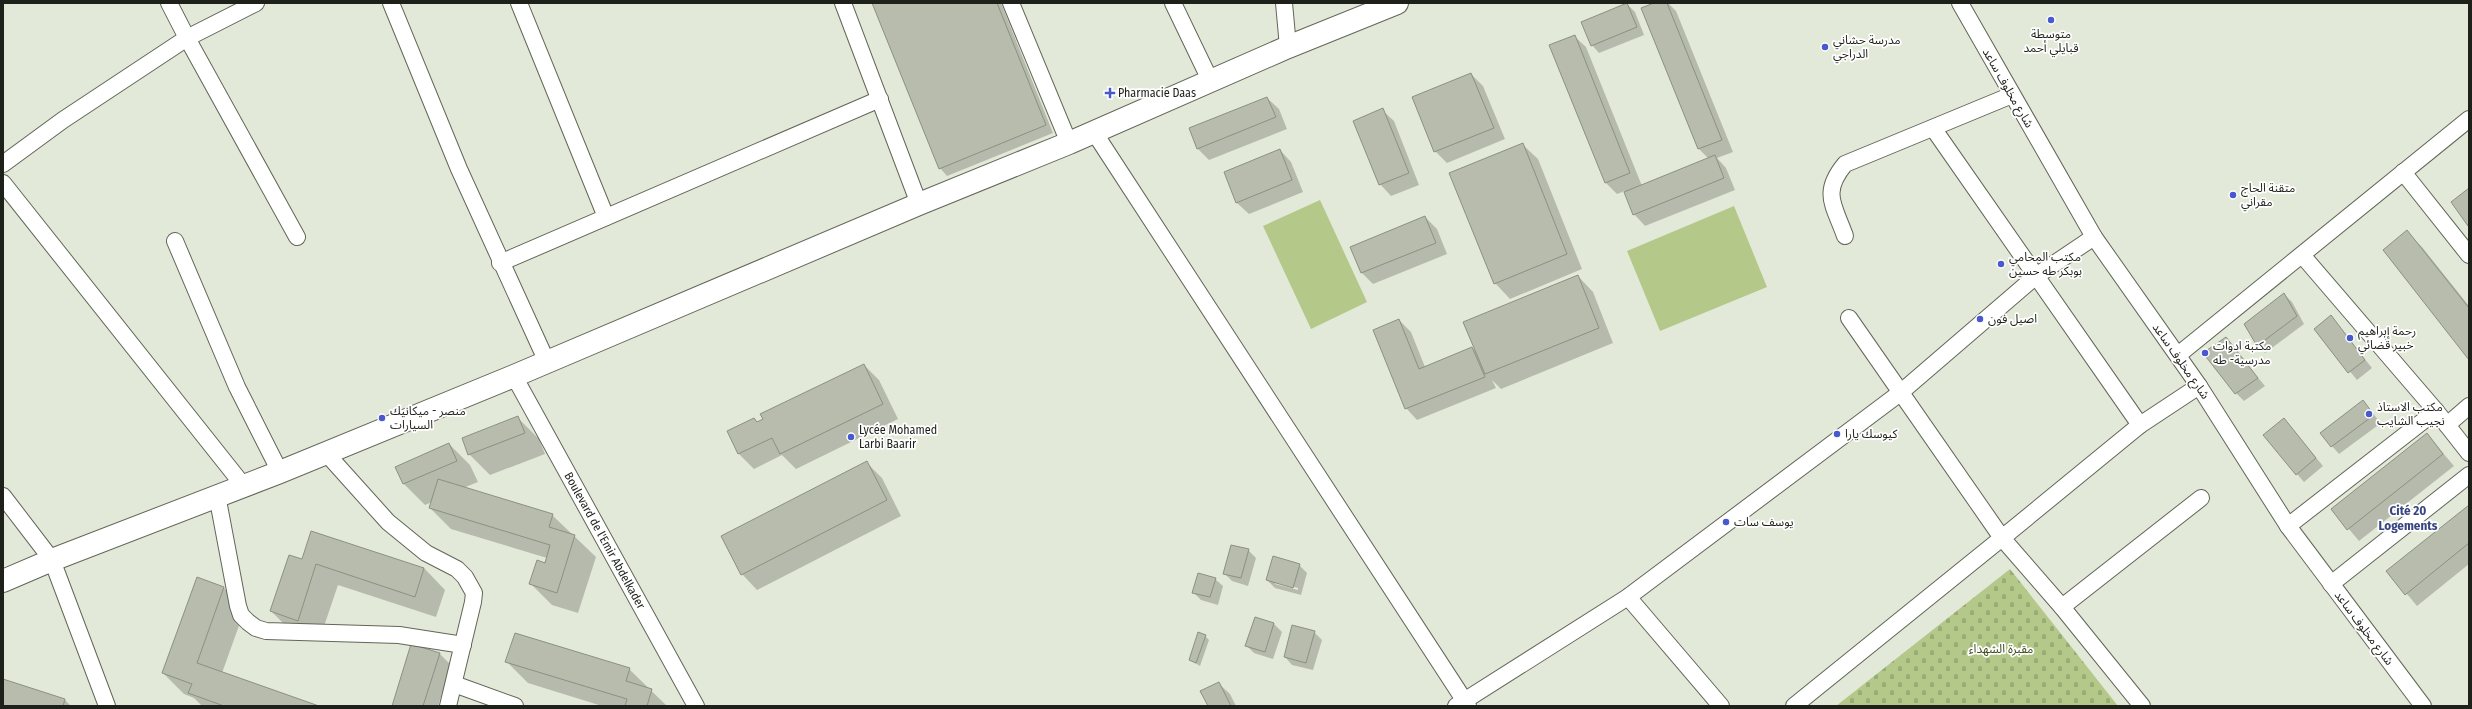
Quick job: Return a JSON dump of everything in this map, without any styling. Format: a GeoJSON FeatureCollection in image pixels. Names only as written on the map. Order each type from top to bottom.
{"type":"FeatureCollection","features":[{"type":"Feature","properties":{"kind":"street"},"geometry":{"type":"LineString","coordinates":[[169,3],[297,237]]}},
{"type":"Feature","properties":{"kind":"street"},"geometry":{"type":"LineString","coordinates":[[3,164],[63,120],[187,38],[256,3]]}},
{"type":"Feature","properties":{"kind":"street"},"geometry":{"type":"LineString","coordinates":[[392,3],[458,169],[500,263],[547,362]]}},
{"type":"Feature","properties":{"kind":"street"},"geometry":{"type":"LineString","coordinates":[[519,3],[606,217]]}},
{"type":"Feature","properties":{"kind":"street"},"geometry":{"type":"LineString","coordinates":[[843,3],[919,204]]}},
{"type":"Feature","properties":{"kind":"street"},"geometry":{"type":"LineString","coordinates":[[1011,3],[1069,143]]}},
{"type":"Feature","properties":{"kind":"street"},"geometry":{"type":"LineString","coordinates":[[1174,3],[1210,80]]}},
{"type":"Feature","properties":{"kind":"street"},"geometry":{"type":"LineString","coordinates":[[1284,3],[1288,47]]}},
{"type":"Feature","properties":{"kind":"street"},"geometry":{"type":"LineString","coordinates":[[3,581],[52,560],[217,495],[280,472],[514,376],[919,204],[1069,143],[1288,47],[1397,3]]}},
{"type":"Feature","properties":{"kind":"street","name":"شارع مخلوف ساعد"},"geometry":{"type":"LineString","coordinates":[[1960,3],[2094,237],[2199,386],[2288,526],[2423,706]]}},
{"type":"Feature","properties":{"kind":"street"},"geometry":{"type":"LineString","coordinates":[[1845,236],[1830,194],[1834,177],[1845,164],[2012,95]]}},
{"type":"Feature","properties":{"kind":"street"},"geometry":{"type":"LineString","coordinates":[[500,263],[880,99]]}},
{"type":"Feature","properties":{"kind":"street"},"geometry":{"type":"LineString","coordinates":[[2178,355],[2469,119]]}},
{"type":"Feature","properties":{"kind":"street"},"geometry":{"type":"LineString","coordinates":[[1933,128],[2140,425]]}},
{"type":"Feature","properties":{"kind":"street"},"geometry":{"type":"LineString","coordinates":[[1094,132],[1463,704],[1628,597],[1900,393],[2036,276],[2094,237]]}},
{"type":"Feature","properties":{"kind":"street"},"geometry":{"type":"LineString","coordinates":[[2403,172],[2469,254]]}},
{"type":"Feature","properties":{"kind":"street"},"geometry":{"type":"LineString","coordinates":[[3,183],[243,485]]}},
{"type":"Feature","properties":{"kind":"street"},"geometry":{"type":"LineString","coordinates":[[175,241],[237,387],[280,472]]}},
{"type":"Feature","properties":{"kind":"street"},"geometry":{"type":"LineString","coordinates":[[2302,255],[2436,411],[2469,453]]}},
{"type":"Feature","properties":{"kind":"street"},"geometry":{"type":"LineString","coordinates":[[1849,318],[2002,538],[2062,607],[2142,706]]}},
{"type":"Feature","properties":{"kind":"street","name":"Boulevard de l'Emir Abdelkader"},"geometry":{"type":"LineString","coordinates":[[514,376],[696,706]]}},
{"type":"Feature","properties":{"kind":"street"},"geometry":{"type":"LineString","coordinates":[[1794,706],[2140,425],[2199,386]]}},
{"type":"Feature","properties":{"kind":"street"},"geometry":{"type":"LineString","coordinates":[[2447,425],[2469,406]]}},
{"type":"Feature","properties":{"kind":"street"},"geometry":{"type":"LineString","coordinates":[[2288,526],[2436,411]]}},
{"type":"Feature","properties":{"kind":"street"},"geometry":{"type":"LineString","coordinates":[[326,453],[388,522],[426,552],[457,569],[472,586],[474,593],[448,706]]}},
{"type":"Feature","properties":{"kind":"street"},"geometry":{"type":"LineString","coordinates":[[2331,584],[2469,476]]}},
{"type":"Feature","properties":{"kind":"street"},"geometry":{"type":"LineString","coordinates":[[217,495],[238,606],[241,615],[256,628],[306,633],[399,635],[463,645]]}},
{"type":"Feature","properties":{"kind":"street"},"geometry":{"type":"LineString","coordinates":[[3,496],[52,560],[109,704]]}},
{"type":"Feature","properties":{"kind":"street"},"geometry":{"type":"LineString","coordinates":[[2062,607],[2201,498]]}},
{"type":"Feature","properties":{"kind":"street"},"geometry":{"type":"LineString","coordinates":[[1628,597],[1721,706]]}},
{"type":"Feature","properties":{"kind":"street"},"geometry":{"type":"LineString","coordinates":[[454,684],[515,706]]}},
{"type":"Feature","properties":{"kind":"green space"},"geometry":{"type":"Polygon","coordinates":[[[1320,200],[1367,302],[1311,329],[1263,226],[1320,200]]]}},
{"type":"Feature","properties":{"kind":"green space"},"geometry":{"type":"Polygon","coordinates":[[[1734,206],[1767,287],[1660,331],[1627,251],[1734,206]]]}},
{"type":"Feature","properties":{"kind":"green space","name":"مقبرة الشهداء"},"geometry":{"type":"Polygon","coordinates":[[[2010,569],[2118,706],[1836,706],[2010,569]]]}},
{"type":"Feature","properties":{"kind":"building"},"geometry":{"type":"Polygon","coordinates":[[[872,3],[997,3],[1046,125],[939,169],[872,3]]]}},
{"type":"Feature","properties":{"kind":"building"},"geometry":{"type":"Polygon","coordinates":[[[1627,3],[1637,27],[1591,46],[1581,22],[1627,3]]]}},
{"type":"Feature","properties":{"kind":"building"},"geometry":{"type":"Polygon","coordinates":[[[1654,3],[1667,3],[1722,140],[1698,149],[1641,8],[1654,3]]]}},
{"type":"Feature","properties":{"kind":"building"},"geometry":{"type":"Polygon","coordinates":[[[1575,35],[1630,173],[1605,183],[1549,45],[1575,35]]]}},
{"type":"Feature","properties":{"kind":"building"},"geometry":{"type":"Polygon","coordinates":[[[1471,73],[1494,128],[1434,152],[1412,97],[1471,73]]]}},
{"type":"Feature","properties":{"kind":"building"},"geometry":{"type":"Polygon","coordinates":[[[1267,97],[1276,117],[1197,149],[1189,128],[1267,97]]]}},
{"type":"Feature","properties":{"kind":"building"},"geometry":{"type":"Polygon","coordinates":[[[1383,108],[1409,173],[1379,185],[1353,121],[1383,108]]]}},
{"type":"Feature","properties":{"kind":"building"},"geometry":{"type":"Polygon","coordinates":[[[1523,143],[1567,254],[1494,284],[1449,173],[1523,143]]]}},
{"type":"Feature","properties":{"kind":"building"},"geometry":{"type":"Polygon","coordinates":[[[1280,149],[1292,180],[1236,203],[1224,172],[1280,149]]]}},
{"type":"Feature","properties":{"kind":"building"},"geometry":{"type":"Polygon","coordinates":[[[1715,155],[1724,178],[1633,215],[1624,192],[1715,155]]]}},
{"type":"Feature","properties":{"kind":"building"},"geometry":{"type":"Polygon","coordinates":[[[2469,188],[2469,225],[2468,226],[2451,202],[2469,188]]]}},
{"type":"Feature","properties":{"kind":"building"},"geometry":{"type":"Polygon","coordinates":[[[1425,216],[1436,243],[1361,273],[1350,247],[1425,216]]]}},
{"type":"Feature","properties":{"kind":"building"},"geometry":{"type":"Polygon","coordinates":[[[2407,230],[2469,308],[2469,360],[2383,250],[2407,230]]]}},
{"type":"Feature","properties":{"kind":"building"},"geometry":{"type":"Polygon","coordinates":[[[1578,275],[1599,328],[1485,374],[1463,322],[1578,275]]]}},
{"type":"Feature","properties":{"kind":"building"},"geometry":{"type":"Polygon","coordinates":[[[2284,293],[2297,316],[2257,346],[2244,324],[2284,293]]]}},
{"type":"Feature","properties":{"kind":"building"},"geometry":{"type":"Polygon","coordinates":[[[2331,315],[2365,360],[2348,373],[2314,329],[2331,315]]]}},
{"type":"Feature","properties":{"kind":"building"},"geometry":{"type":"Polygon","coordinates":[[[1399,319],[1419,369],[1472,347],[1485,377],[1405,409],[1373,330],[1399,319]]]}},
{"type":"Feature","properties":{"kind":"building"},"geometry":{"type":"Polygon","coordinates":[[[2226,337],[2258,378],[2235,394],[2203,353],[2226,337]]]}},
{"type":"Feature","properties":{"kind":"building"},"geometry":{"type":"Polygon","coordinates":[[[864,364],[883,404],[780,454],[772,438],[738,454],[727,431],[754,418],[757,422],[763,419],[760,414],[864,364]]]}},
{"type":"Feature","properties":{"kind":"building"},"geometry":{"type":"Polygon","coordinates":[[[2363,400],[2374,415],[2331,447],[2320,433],[2363,400]]]}},
{"type":"Feature","properties":{"kind":"building"},"geometry":{"type":"Polygon","coordinates":[[[518,416],[525,433],[468,455],[462,438],[518,416]]]}},
{"type":"Feature","properties":{"kind":"building"},"geometry":{"type":"Polygon","coordinates":[[[2284,418],[2316,458],[2296,475],[2263,435],[2284,418]]]}},
{"type":"Feature","properties":{"kind":"building"},"geometry":{"type":"Polygon","coordinates":[[[2427,433],[2443,454],[2347,530],[2331,509],[2427,433]]]}},
{"type":"Feature","properties":{"kind":"building"},"geometry":{"type":"Polygon","coordinates":[[[449,443],[457,461],[403,484],[395,467],[449,443]]]}},
{"type":"Feature","properties":{"kind":"building"},"geometry":{"type":"Polygon","coordinates":[[[867,461],[887,500],[741,575],[721,536],[867,461]]]}},
{"type":"Feature","properties":{"kind":"building"},"geometry":{"type":"Polygon","coordinates":[[[438,479],[553,514],[549,527],[575,535],[557,593],[529,584],[537,560],[545,563],[550,545],[429,508],[438,479]]]}},
{"type":"Feature","properties":{"kind":"building"},"geometry":{"type":"Polygon","coordinates":[[[2469,505],[2469,543],[2405,595],[2386,571],[2469,505]]]}},
{"type":"Feature","properties":{"kind":"building"},"geometry":{"type":"Polygon","coordinates":[[[311,531],[424,568],[415,597],[316,564],[298,621],[270,611],[289,555],[302,559],[311,531]]]}},
{"type":"Feature","properties":{"kind":"building"},"geometry":{"type":"Polygon","coordinates":[[[1231,545],[1249,549],[1241,578],[1223,574],[1231,545]]]}},
{"type":"Feature","properties":{"kind":"building"},"geometry":{"type":"Polygon","coordinates":[[[1273,556],[1300,564],[1293,588],[1266,580],[1273,556]]]}},
{"type":"Feature","properties":{"kind":"building"},"geometry":{"type":"Polygon","coordinates":[[[1198,573],[1216,578],[1210,597],[1192,593],[1198,573]]]}},
{"type":"Feature","properties":{"kind":"building"},"geometry":{"type":"Polygon","coordinates":[[[197,577],[224,587],[197,663],[319,706],[224,706],[188,693],[192,684],[162,673],[197,577]]]}},
{"type":"Feature","properties":{"kind":"building"},"geometry":{"type":"Polygon","coordinates":[[[1255,617],[1274,623],[1265,652],[1245,646],[1255,617]]]}},
{"type":"Feature","properties":{"kind":"building"},"geometry":{"type":"Polygon","coordinates":[[[1292,625],[1315,631],[1306,663],[1284,657],[1292,625]]]}},
{"type":"Feature","properties":{"kind":"building"},"geometry":{"type":"Polygon","coordinates":[[[1198,632],[1206,635],[1196,663],[1189,660],[1198,632]]]}},
{"type":"Feature","properties":{"kind":"building"},"geometry":{"type":"Polygon","coordinates":[[[515,633],[630,668],[626,681],[652,689],[647,706],[625,706],[627,699],[505,662],[515,633]]]}},
{"type":"Feature","properties":{"kind":"building"},"geometry":{"type":"Polygon","coordinates":[[[411,644],[440,653],[423,706],[392,706],[411,644]]]}},
{"type":"Feature","properties":{"kind":"building"},"geometry":{"type":"Polygon","coordinates":[[[3,679],[65,699],[63,706],[3,706],[3,679]]]}},
{"type":"Feature","properties":{"kind":"building"},"geometry":{"type":"Polygon","coordinates":[[[1219,682],[1231,706],[1208,706],[1200,691],[1219,682]]]}},
{"type":"Feature","properties":{"kind":"place","name":"متوسطة قبايلي أحمد"},"geometry":{"type":"Point","coordinates":[2051,20]}},
{"type":"Feature","properties":{"kind":"place","name":"مدرسة حشاني الدراجي"},"geometry":{"type":"Point","coordinates":[1825,47]}},
{"type":"Feature","properties":{"kind":"place","name":"Pharmacie Daas"},"geometry":{"type":"Point","coordinates":[1110,93]}},
{"type":"Feature","properties":{"kind":"place","name":"متقنة الحاج مقراني"},"geometry":{"type":"Point","coordinates":[2233,195]}},
{"type":"Feature","properties":{"kind":"place","name":"مكتب المحامي بوبكر طه حسين"},"geometry":{"type":"Point","coordinates":[2001,264]}},
{"type":"Feature","properties":{"kind":"place","name":"اصيل فون"},"geometry":{"type":"Point","coordinates":[1980,319]}},
{"type":"Feature","properties":{"kind":"place","name":"رحمة إبراهيم خبير قضائي"},"geometry":{"type":"Point","coordinates":[2350,338]}},
{"type":"Feature","properties":{"kind":"place","name":"مكتبة ادوات مدرسية- طه"},"geometry":{"type":"Point","coordinates":[2205,353]}},
{"type":"Feature","properties":{"kind":"place","name":"مكتب الاستاذ نجيب الشايب"},"geometry":{"type":"Point","coordinates":[2369,414]}},
{"type":"Feature","properties":{"kind":"place","name":"منصر - ميكانيك السيارات"},"geometry":{"type":"Point","coordinates":[382,418]}},
{"type":"Feature","properties":{"kind":"place","name":"كيوسك يارا"},"geometry":{"type":"Point","coordinates":[1837,434]}},
{"type":"Feature","properties":{"kind":"place","name":"Lycée Mohamed Larbi Baarir"},"geometry":{"type":"Point","coordinates":[851,437]}},
{"type":"Feature","properties":{"kind":"place","name":"يوسف سات"},"geometry":{"type":"Point","coordinates":[1726,522]}},
{"type":"Feature","properties":{"kind":"district","name":"Cité 20 Logements"},"geometry":{"type":"Point","coordinates":[2408,518]}}]}
